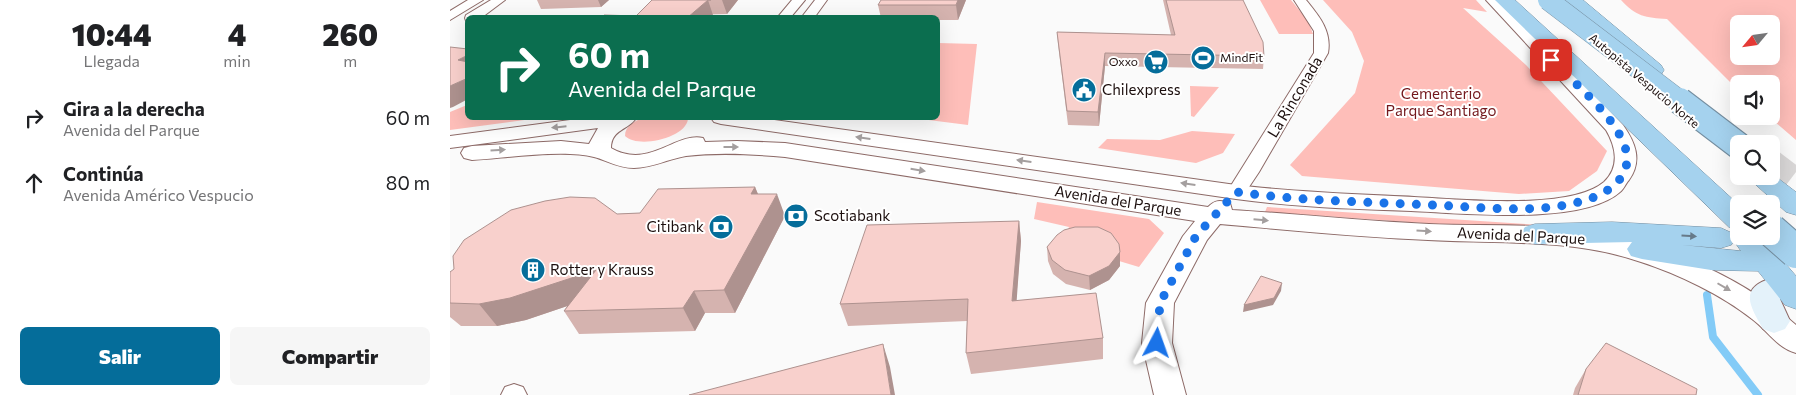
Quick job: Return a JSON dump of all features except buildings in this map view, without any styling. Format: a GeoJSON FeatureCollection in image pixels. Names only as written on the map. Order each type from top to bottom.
{"type":"FeatureCollection","features":[{"type":"Feature","properties":{"kind":"highway"},"geometry":{"type":"LineString","coordinates":[[1504,0],[1712,196],[1730,221]]}},
{"type":"Feature","properties":{"kind":"highway"},"geometry":{"type":"LineString","coordinates":[[1523,0],[1655,126],[1732,195]]}},
{"type":"Feature","properties":{"kind":"highway"},"geometry":{"type":"LineString","coordinates":[[1550,0],[1730,139]]}},
{"type":"Feature","properties":{"kind":"highway","name":"Autopista Vespucio Norte"},"geometry":{"type":"LineString","coordinates":[[1550,0],[1730,152]]}},
{"type":"Feature","properties":{"kind":"highway"},"geometry":{"type":"LineString","coordinates":[[1572,0],[1697,106]]}},
{"type":"Feature","properties":{"kind":"highway"},"geometry":{"type":"LineString","coordinates":[[1780,177],[1796,189]]}},
{"type":"Feature","properties":{"kind":"highway"},"geometry":{"type":"LineString","coordinates":[[1770,185],[1796,206]]}},
{"type":"Feature","properties":{"kind":"highway"},"geometry":{"type":"LineString","coordinates":[[1535,234],[1612,231],[1730,236]]}},
{"type":"Feature","properties":{"kind":"highway"},"geometry":{"type":"LineString","coordinates":[[1780,238],[1796,252]]}},
{"type":"Feature","properties":{"kind":"highway"},"geometry":{"type":"LineString","coordinates":[[1614,244],[1711,260],[1731,245]]}},
{"type":"Feature","properties":{"kind":"highway"},"geometry":{"type":"LineString","coordinates":[[1749,245],[1788,287]]}},
{"type":"Feature","properties":{"kind":"main road"},"geometry":{"type":"LineString","coordinates":[[1774,321],[1764,302],[1764,295],[1788,287]]}},
{"type":"Feature","properties":{"kind":"street"},"geometry":{"type":"LineString","coordinates":[[786,15],[798,0]]}},
{"type":"Feature","properties":{"kind":"street"},"geometry":{"type":"LineString","coordinates":[[808,15],[821,0]]}},
{"type":"Feature","properties":{"kind":"street","name":"La Rinconada"},"geometry":{"type":"LineString","coordinates":[[1236,192],[1305,81],[1324,43],[1319,26],[1300,0]]}},
{"type":"Feature","properties":{"kind":"street","name":"Avenida del Parque"},"geometry":{"type":"LineString","coordinates":[[735,120],[1236,192],[1309,200],[1520,207],[1563,205],[1598,195],[1622,177],[1626,166],[1626,154],[1620,136],[1606,117],[1494,0]]}},
{"type":"Feature","properties":{"kind":"street"},"geometry":{"type":"LineString","coordinates":[[474,2],[472,8],[496,2]]}},
{"type":"Feature","properties":{"kind":"street"},"geometry":{"type":"LineString","coordinates":[[458,21],[474,2]]}},
{"type":"Feature","properties":{"kind":"street"},"geometry":{"type":"LineString","coordinates":[[470,15],[496,2]]}},
{"type":"Feature","properties":{"kind":"street"},"geometry":{"type":"LineString","coordinates":[[450,142],[505,133],[594,124],[615,120]]}},
{"type":"Feature","properties":{"kind":"street"},"geometry":{"type":"LineString","coordinates":[[600,152],[598,143],[603,134],[622,120]]}},
{"type":"Feature","properties":{"kind":"street"},"geometry":{"type":"LineString","coordinates":[[450,157],[517,149],[561,148],[600,152],[607,157],[619,160],[652,159],[683,150],[701,140],[710,132],[715,124],[715,120]]}},
{"type":"Feature","properties":{"kind":"street","name":"Avenida del Parque"},"geometry":{"type":"LineString","coordinates":[[683,150],[722,147],[785,150],[1213,216],[1419,231],[1535,234],[1614,244],[1679,265],[1706,278],[1743,298],[1774,321],[1796,342]]}},
{"type":"Feature","properties":{"kind":"street"},"geometry":{"type":"LineString","coordinates":[[1170,395],[1157,343],[1160,303],[1196,236],[1236,192]]}},
{"type":"Feature","properties":{"kind":"green space"},"geometry":{"type":"Polygon","coordinates":[[[1260,0],[1291,0],[1308,21],[1313,34],[1279,34],[1260,0]]]}},
{"type":"Feature","properties":{"kind":"green space","name":"Cementerio Parque Santiago"},"geometry":{"type":"Polygon","coordinates":[[[1323,0],[1476,0],[1487,12],[1463,8],[1526,65],[1607,151],[1597,171],[1569,191],[1519,194],[1302,176],[1290,165],[1355,93],[1364,61],[1352,32],[1323,0]]]}},
{"type":"Feature","properties":{"kind":"green space"},"geometry":{"type":"Polygon","coordinates":[[[1621,0],[1796,0],[1796,140],[1778,125],[1780,75],[1730,75],[1730,82],[1667,19],[1641,15],[1631,10],[1621,0]]]}},
{"type":"Feature","properties":{"kind":"green space"},"geometry":{"type":"Polygon","coordinates":[[[940,43],[977,44],[968,125],[929,120],[940,120],[940,43]]]}},
{"type":"Feature","properties":{"kind":"green space"},"geometry":{"type":"Polygon","coordinates":[[[1190,86],[1219,87],[1194,117],[1191,116],[1190,86]]]}},
{"type":"Feature","properties":{"kind":"green space"},"geometry":{"type":"Polygon","coordinates":[[[465,106],[465,120],[524,120],[450,130],[450,112],[465,106]]]}},
{"type":"Feature","properties":{"kind":"green space"},"geometry":{"type":"Polygon","coordinates":[[[638,120],[688,120],[679,132],[671,136],[661,140],[640,142],[625,136],[628,127],[638,120]]]}},
{"type":"Feature","properties":{"kind":"green space"},"geometry":{"type":"Polygon","coordinates":[[[1192,131],[1235,134],[1223,153],[1196,163],[1098,148],[1107,139],[1160,140],[1192,131]]]}},
{"type":"Feature","properties":{"kind":"green space"},"geometry":{"type":"Polygon","coordinates":[[[1037,202],[1149,219],[1164,233],[1139,267],[1119,261],[1065,237],[1069,227],[1034,219],[1037,202]]]}},
{"type":"Feature","properties":{"kind":"green space"},"geometry":{"type":"Polygon","coordinates":[[[1267,207],[1540,225],[1464,226],[1265,212],[1267,207]]]}},
{"type":"Feature","properties":{"kind":"waterway"},"geometry":{"type":"LineString","coordinates":[[1707,295],[1713,337],[1758,395]]}},
{"type":"Feature","properties":{"kind":"tunnel"},"geometry":{"type":"LineString","coordinates":[[1780,169],[1796,181]]}},
{"type":"Feature","properties":{"kind":"place","name":"MindFit"},"geometry":{"type":"Point","coordinates":[1203,58]}},
{"type":"Feature","properties":{"kind":"place","name":"Oxxo"},"geometry":{"type":"Point","coordinates":[1156,62]}},
{"type":"Feature","properties":{"kind":"place","name":"Chilexpress"},"geometry":{"type":"Point","coordinates":[1084,90]}},
{"type":"Feature","properties":{"kind":"place","name":"Scotiabank"},"geometry":{"type":"Point","coordinates":[796,216]}},
{"type":"Feature","properties":{"kind":"place","name":"Citibank"},"geometry":{"type":"Point","coordinates":[721,227]}},
{"type":"Feature","properties":{"kind":"place","name":"Rotter y Krauss"},"geometry":{"type":"Point","coordinates":[533,270]}},
{"type":"Feature","properties":{"kind":"route"},"geometry":{"type":"LineString","coordinates":[[1157,343],[1160,303],[1196,236],[1236,192],[1309,200],[1532,208],[1581,202],[1612,187],[1622,177],[1627,160],[1620,136],[1606,117],[1551,60]]}}]}
